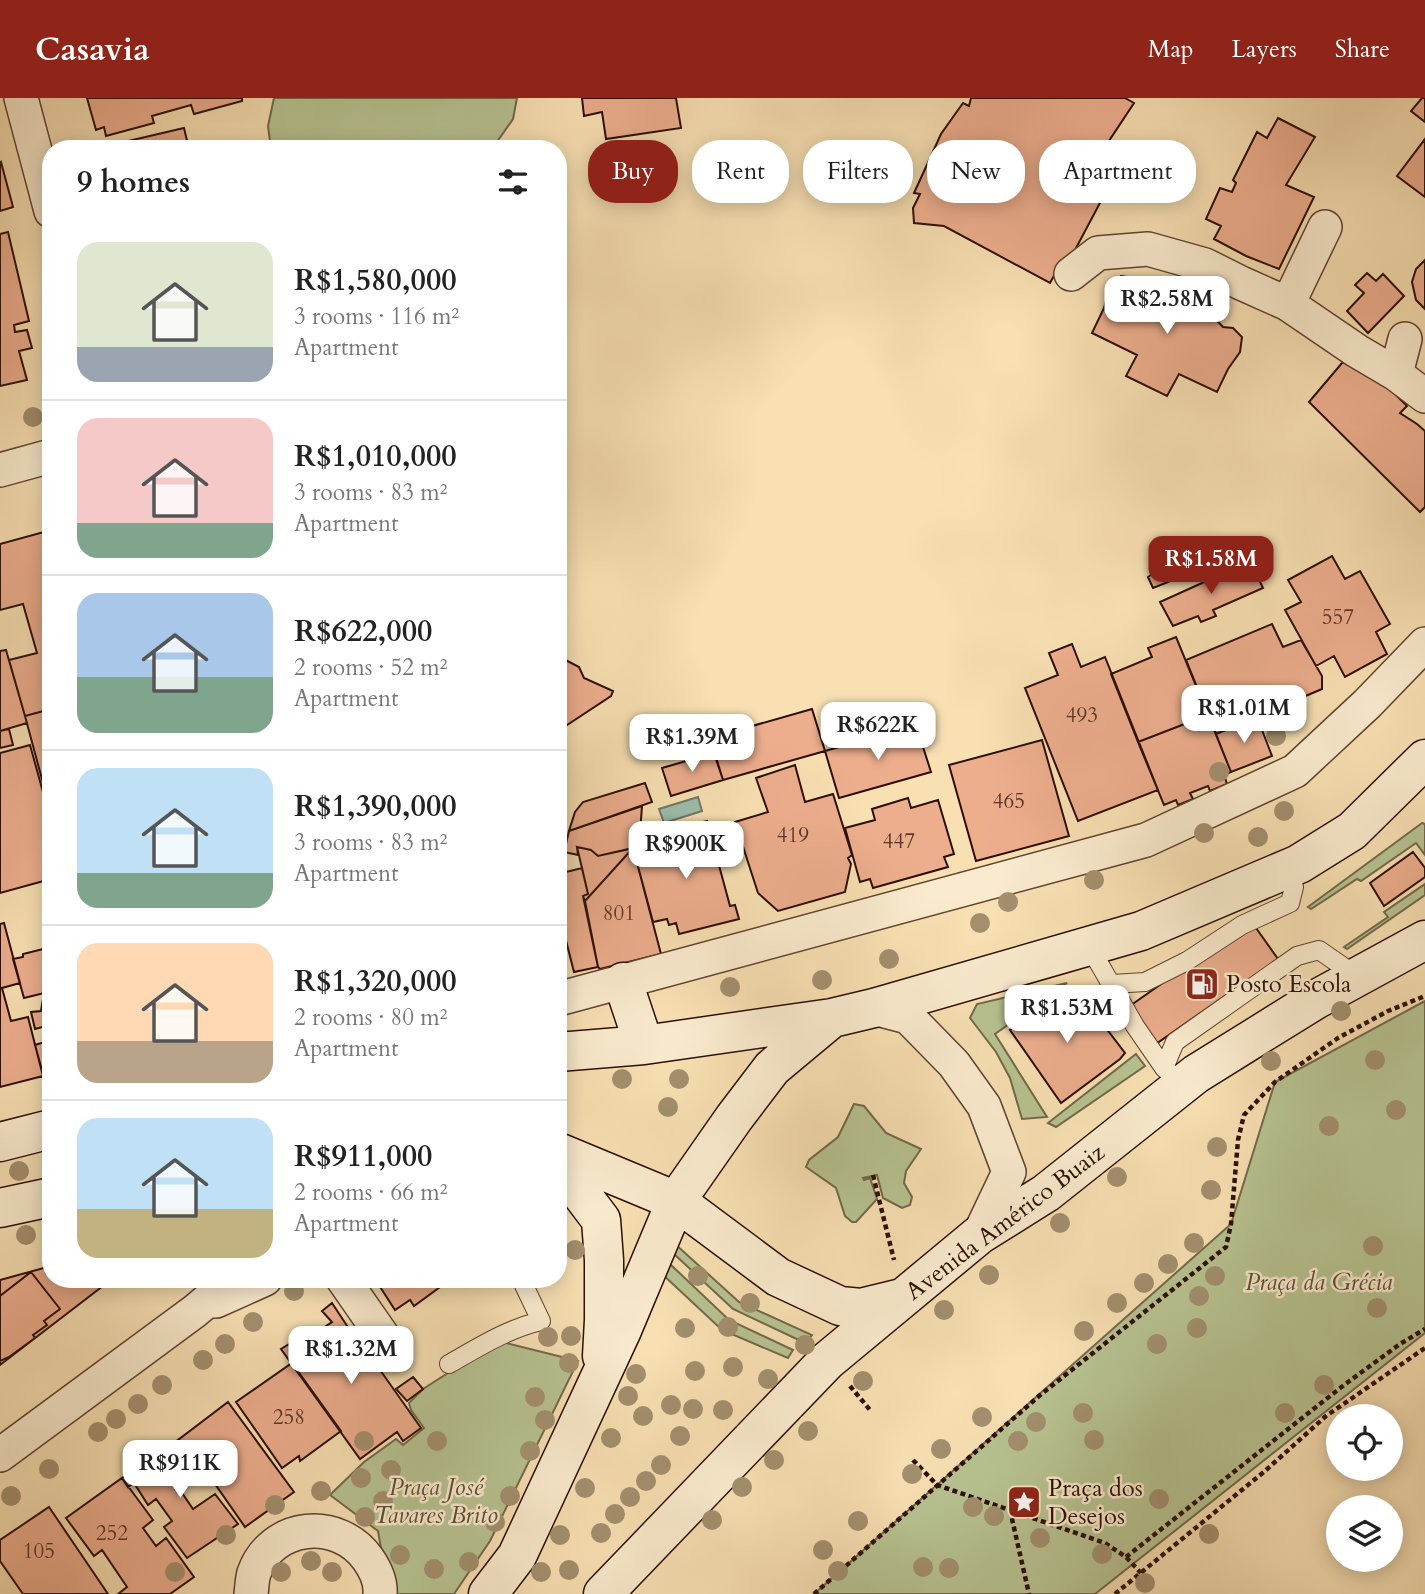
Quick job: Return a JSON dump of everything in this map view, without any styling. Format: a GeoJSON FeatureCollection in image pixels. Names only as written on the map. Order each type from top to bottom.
{"type":"FeatureCollection","features":[{"type":"Feature","properties":{"kind":"main road"},"geometry":{"type":"LineString","coordinates":[[567,1051],[644,1045],[832,1018],[874,1009],[1141,931],[1299,864],[1352,831],[1425,759]]}},
{"type":"Feature","properties":{"kind":"main road","name":"Avenida Américo Buaiz"},"geometry":{"type":"LineString","coordinates":[[603,1594],[827,1361],[979,1235],[1046,1193],[1173,1077],[1196,1074],[1315,1000],[1425,940]]}},
{"type":"Feature","properties":{"kind":"main road"},"geometry":{"type":"LineString","coordinates":[[1315,1000],[1425,971]]}},
{"type":"Feature","properties":{"kind":"main road"},"geometry":{"type":"LineString","coordinates":[[623,982],[644,1045]]}},
{"type":"Feature","properties":{"kind":"main road"},"geometry":{"type":"LineString","coordinates":[[488,1594],[517,1556],[622,1330],[676,1201],[772,1068],[832,1018]]}},
{"type":"Feature","properties":{"kind":"main road"},"geometry":{"type":"LineString","coordinates":[[0,1142],[42,1131]]}},
{"type":"Feature","properties":{"kind":"main road"},"geometry":{"type":"LineString","coordinates":[[567,1156],[676,1201],[778,1277],[840,1306],[861,1308],[904,1298]]}},
{"type":"Feature","properties":{"kind":"main road"},"geometry":{"type":"LineString","coordinates":[[567,1175],[601,1220],[604,1320],[601,1373]]}},
{"type":"Feature","properties":{"kind":"main road"},"geometry":{"type":"LineString","coordinates":[[0,1208],[42,1198]]}},
{"type":"Feature","properties":{"kind":"street"},"geometry":{"type":"LineString","coordinates":[[21,98],[42,177]]}},
{"type":"Feature","properties":{"kind":"street"},"geometry":{"type":"LineString","coordinates":[[1288,304],[1325,227]]}},
{"type":"Feature","properties":{"kind":"street"},"geometry":{"type":"LineString","coordinates":[[1071,274],[1098,253],[1148,249],[1205,264],[1288,304],[1425,396]]}},
{"type":"Feature","properties":{"kind":"street"},"geometry":{"type":"LineString","coordinates":[[1396,374],[1405,339]]}},
{"type":"Feature","properties":{"kind":"street"},"geometry":{"type":"LineString","coordinates":[[0,470],[42,458]]}},
{"type":"Feature","properties":{"kind":"street"},"geometry":{"type":"LineString","coordinates":[[567,997],[1146,840],[1295,771],[1425,645]]}},
{"type":"Feature","properties":{"kind":"street"},"geometry":{"type":"LineString","coordinates":[[874,1009],[908,1017],[954,1064],[984,1106],[1009,1171],[979,1235]]}},
{"type":"Feature","properties":{"kind":"street"},"geometry":{"type":"LineString","coordinates":[[0,1455],[222,1288]]}},
{"type":"Feature","properties":{"kind":"street"},"geometry":{"type":"LineString","coordinates":[[195,1311],[245,1288]]}},
{"type":"Feature","properties":{"kind":"street"},"geometry":{"type":"LineString","coordinates":[[349,1288],[384,1338]]}},
{"type":"Feature","properties":{"kind":"street"},"geometry":{"type":"LineString","coordinates":[[251,1594],[254,1573],[264,1554],[280,1540],[300,1531],[323,1530],[344,1536],[361,1549],[374,1567],[380,1594]]}},
{"type":"Feature","properties":{"kind":"lane"},"geometry":{"type":"LineString","coordinates":[[1112,984],[1145,982],[1187,961],[1242,925],[1290,903],[1294,887],[1289,869]]}},
{"type":"Feature","properties":{"kind":"lane"},"geometry":{"type":"LineString","coordinates":[[1089,946],[1135,1026],[1173,1077]]}},
{"type":"Feature","properties":{"kind":"lane"},"geometry":{"type":"LineString","coordinates":[[1173,1077],[1175,1042],[1297,956],[1319,950],[1358,977]]}},
{"type":"Feature","properties":{"kind":"lane"},"geometry":{"type":"LineString","coordinates":[[449,1364],[500,1335],[541,1321],[525,1288]]}},
{"type":"Feature","properties":{"kind":"path"},"geometry":{"type":"LineString","coordinates":[[814,1594],[1039,1396],[1226,1247],[1231,1224],[1238,1140],[1244,1115],[1275,1082],[1338,1038],[1388,1011],[1425,996]]}},
{"type":"Feature","properties":{"kind":"path"},"geometry":{"type":"LineString","coordinates":[[873,1175],[904,1298]]}},
{"type":"Feature","properties":{"kind":"path"},"geometry":{"type":"LineString","coordinates":[[1126,1557],[1343,1385],[1400,1343],[1425,1329]]}},
{"type":"Feature","properties":{"kind":"path"},"geometry":{"type":"LineString","coordinates":[[1115,1594],[1265,1471],[1325,1416],[1425,1348]]}},
{"type":"Feature","properties":{"kind":"path"},"geometry":{"type":"LineString","coordinates":[[842,1377],[870,1410]]}},
{"type":"Feature","properties":{"kind":"path"},"geometry":{"type":"LineString","coordinates":[[913,1460],[937,1485],[1105,1543],[1126,1557],[1141,1573]]}},
{"type":"Feature","properties":{"kind":"path"},"geometry":{"type":"LineString","coordinates":[[1010,1510],[1030,1594]]}},
{"type":"Feature","properties":{"kind":"green space"},"geometry":{"type":"Polygon","coordinates":[[[274,98],[517,98],[513,119],[498,140],[270,140],[268,126],[274,98]]]}},
{"type":"Feature","properties":{"kind":"green space"},"geometry":{"type":"Polygon","coordinates":[[[1422,823],[1425,824],[1425,855],[1416,843],[1361,881],[1357,879],[1311,909],[1308,907],[1422,823]]]}},
{"type":"Feature","properties":{"kind":"green space"},"geometry":{"type":"Polygon","coordinates":[[[1425,884],[1425,895],[1347,949],[1344,947],[1388,917],[1384,912],[1425,884]]]}},
{"type":"Feature","properties":{"kind":"green space"},"geometry":{"type":"Polygon","coordinates":[[[1067,983],[995,1034],[1047,1117],[1022,1119],[1010,1078],[996,1052],[970,1018],[977,1004],[1067,983]]]}},
{"type":"Feature","properties":{"kind":"green space","name":"Praça da Grécia"},"geometry":{"type":"Polygon","coordinates":[[[1425,1001],[1425,1333],[1335,1404],[1326,1404],[1326,1411],[1095,1594],[814,1594],[1231,1224],[1275,1082],[1425,1001]]]}},
{"type":"Feature","properties":{"kind":"green space"},"geometry":{"type":"Polygon","coordinates":[[[1136,1054],[1145,1066],[1056,1127],[1048,1123],[1136,1054]]]}},
{"type":"Feature","properties":{"kind":"green space"},"geometry":{"type":"Polygon","coordinates":[[[854,1104],[864,1106],[886,1133],[921,1149],[906,1171],[904,1183],[912,1197],[910,1205],[902,1208],[883,1198],[877,1175],[863,1178],[870,1178],[877,1199],[856,1222],[852,1222],[845,1216],[836,1188],[806,1167],[809,1160],[838,1137],[854,1104]]]}},
{"type":"Feature","properties":{"kind":"green space"},"geometry":{"type":"Polygon","coordinates":[[[674,1243],[739,1302],[812,1335],[805,1343],[733,1309],[673,1253],[674,1243]]]}},
{"type":"Feature","properties":{"kind":"green space"},"geometry":{"type":"Polygon","coordinates":[[[670,1264],[729,1320],[793,1350],[788,1358],[722,1330],[660,1272],[670,1264]]]}},
{"type":"Feature","properties":{"kind":"green space","name":"Praça José Tavares Brito"},"geometry":{"type":"Polygon","coordinates":[[[498,1341],[578,1361],[490,1541],[454,1594],[389,1594],[378,1531],[330,1495],[364,1462],[396,1439],[403,1445],[424,1428],[409,1403],[423,1389],[498,1341]]]}},
{"type":"Feature","properties":{"kind":"shaded area"},"geometry":{"type":"Polygon","coordinates":[[[698,797],[702,811],[664,823],[659,809],[698,797]]]}},
{"type":"Feature","properties":{"kind":"building"},"geometry":{"type":"Polygon","coordinates":[[[87,98],[242,98],[242,101],[194,114],[191,105],[152,116],[154,123],[106,136],[104,127],[96,130],[87,98]]]}},
{"type":"Feature","properties":{"kind":"building"},"geometry":{"type":"Polygon","coordinates":[[[582,98],[676,98],[681,128],[606,139],[602,112],[584,116],[582,98]]]}},
{"type":"Feature","properties":{"kind":"building"},"geometry":{"type":"Polygon","coordinates":[[[971,98],[1125,98],[1134,103],[1110,140],[1039,140],[1039,203],[1100,203],[1066,267],[1061,263],[1050,283],[944,226],[914,223],[913,208],[920,194],[914,193],[927,165],[927,203],[1025,203],[1025,140],[938,140],[963,103],[969,106],[971,98]]]}},
{"type":"Feature","properties":{"kind":"building"},"geometry":{"type":"Polygon","coordinates":[[[1425,98],[1425,122],[1411,111],[1425,98]]]}},
{"type":"Feature","properties":{"kind":"building"},"geometry":{"type":"Polygon","coordinates":[[[1278,118],[1315,137],[1286,185],[1314,197],[1279,269],[1214,239],[1221,226],[1206,219],[1220,188],[1232,192],[1236,183],[1233,180],[1257,132],[1267,138],[1278,118]]]}},
{"type":"Feature","properties":{"kind":"building"},"geometry":{"type":"Polygon","coordinates":[[[184,128],[187,140],[133,140],[184,128]]]}},
{"type":"Feature","properties":{"kind":"building"},"geometry":{"type":"Polygon","coordinates":[[[1425,139],[1425,197],[1397,176],[1425,139]]]}},
{"type":"Feature","properties":{"kind":"building"},"geometry":{"type":"Polygon","coordinates":[[[0,163],[13,207],[0,211],[0,163]]]}},
{"type":"Feature","properties":{"kind":"building"},"geometry":{"type":"Polygon","coordinates":[[[8,232],[29,321],[14,325],[15,332],[27,330],[32,348],[19,351],[27,380],[0,386],[0,234],[8,232]]]}},
{"type":"Feature","properties":{"kind":"building"},"geometry":{"type":"Polygon","coordinates":[[[1425,260],[1425,309],[1416,300],[1412,282],[1416,269],[1425,260]]]}},
{"type":"Feature","properties":{"kind":"building"},"geometry":{"type":"Polygon","coordinates":[[[1367,273],[1376,281],[1383,274],[1404,296],[1368,333],[1347,311],[1364,293],[1355,285],[1367,273]]]}},
{"type":"Feature","properties":{"kind":"building"},"geometry":{"type":"Polygon","coordinates":[[[1121,276],[1133,278],[1140,284],[1184,293],[1203,306],[1223,327],[1233,328],[1242,337],[1240,352],[1217,392],[1179,374],[1167,396],[1126,376],[1137,355],[1092,333],[1109,290],[1121,276]]]}},
{"type":"Feature","properties":{"kind":"building"},"geometry":{"type":"Polygon","coordinates":[[[1360,359],[1407,406],[1400,413],[1425,431],[1425,507],[1420,512],[1309,402],[1342,363],[1360,359]]]}},
{"type":"Feature","properties":{"kind":"building"},"geometry":{"type":"Polygon","coordinates":[[[42,532],[42,711],[25,716],[9,660],[37,653],[23,604],[0,610],[0,544],[42,532]]]}},
{"type":"Feature","properties":{"kind":"building"},"geometry":{"type":"Polygon","coordinates":[[[1332,556],[1345,579],[1360,571],[1390,624],[1376,632],[1387,654],[1345,677],[1334,656],[1316,666],[1285,610],[1301,602],[1288,580],[1332,556]]]}},
{"type":"Feature","properties":{"kind":"building"},"geometry":{"type":"Polygon","coordinates":[[[1177,557],[1186,575],[1153,588],[1148,577],[1177,557]]]}},
{"type":"Feature","properties":{"kind":"building"},"geometry":{"type":"Polygon","coordinates":[[[1252,565],[1263,588],[1213,610],[1216,616],[1201,622],[1198,616],[1173,626],[1160,602],[1252,565]]]}},
{"type":"Feature","properties":{"kind":"building"},"geometry":{"type":"Polygon","coordinates":[[[1272,624],[1283,647],[1301,640],[1322,676],[1322,689],[1216,734],[1186,660],[1272,624]]]}},
{"type":"Feature","properties":{"kind":"building"},"geometry":{"type":"Polygon","coordinates":[[[1176,637],[1208,715],[1138,742],[1111,674],[1152,657],[1148,648],[1176,637]]]}},
{"type":"Feature","properties":{"kind":"building"},"geometry":{"type":"Polygon","coordinates":[[[1072,644],[1081,667],[1105,657],[1158,790],[1078,821],[1025,688],[1058,675],[1049,653],[1072,644]]]}},
{"type":"Feature","properties":{"kind":"building"},"geometry":{"type":"Polygon","coordinates":[[[6,650],[27,723],[0,731],[0,651],[6,650]]]}},
{"type":"Feature","properties":{"kind":"building"},"geometry":{"type":"Polygon","coordinates":[[[567,661],[579,667],[584,678],[613,691],[611,696],[567,725],[567,661]]]}},
{"type":"Feature","properties":{"kind":"building"},"geometry":{"type":"Polygon","coordinates":[[[812,709],[825,751],[723,780],[710,738],[812,709]]]}},
{"type":"Feature","properties":{"kind":"building"},"geometry":{"type":"Polygon","coordinates":[[[42,711],[42,779],[25,716],[42,711]]]}},
{"type":"Feature","properties":{"kind":"building"},"geometry":{"type":"Polygon","coordinates":[[[1208,715],[1231,772],[1224,775],[1227,784],[1210,791],[1208,786],[1190,793],[1193,799],[1178,805],[1176,800],[1164,805],[1138,742],[1208,715]]]}},
{"type":"Feature","properties":{"kind":"building"},"geometry":{"type":"Polygon","coordinates":[[[1257,717],[1272,756],[1231,772],[1216,734],[1257,717]]]}},
{"type":"Feature","properties":{"kind":"building"},"geometry":{"type":"Polygon","coordinates":[[[916,725],[931,772],[839,798],[825,751],[916,725]]]}},
{"type":"Feature","properties":{"kind":"building"},"geometry":{"type":"Polygon","coordinates":[[[9,729],[13,745],[0,748],[0,731],[9,729]]]}},
{"type":"Feature","properties":{"kind":"building"},"geometry":{"type":"Polygon","coordinates":[[[1042,740],[1069,836],[976,861],[949,765],[1042,740]]]}},
{"type":"Feature","properties":{"kind":"building"},"geometry":{"type":"Polygon","coordinates":[[[30,745],[42,788],[42,881],[0,893],[0,753],[30,745]]]}},
{"type":"Feature","properties":{"kind":"building"},"geometry":{"type":"Polygon","coordinates":[[[714,753],[723,780],[671,796],[662,768],[714,753]]]}},
{"type":"Feature","properties":{"kind":"building"},"geometry":{"type":"Polygon","coordinates":[[[795,765],[805,802],[833,794],[852,855],[848,858],[851,864],[845,892],[778,911],[758,893],[735,822],[768,812],[756,778],[795,765]]]}},
{"type":"Feature","properties":{"kind":"building"},"geometry":{"type":"Polygon","coordinates":[[[645,783],[652,802],[569,831],[575,812],[583,802],[645,783]]]}},
{"type":"Feature","properties":{"kind":"building"},"geometry":{"type":"Polygon","coordinates":[[[908,798],[911,808],[938,800],[954,854],[944,857],[948,867],[873,888],[870,879],[860,882],[845,828],[875,820],[872,809],[908,798]]]}},
{"type":"Feature","properties":{"kind":"building"},"geometry":{"type":"Polygon","coordinates":[[[642,806],[639,847],[598,856],[591,850],[577,847],[578,855],[567,853],[569,831],[642,806]]]}},
{"type":"Feature","properties":{"kind":"building"},"geometry":{"type":"Polygon","coordinates":[[[707,821],[730,906],[735,905],[739,919],[679,934],[676,923],[669,925],[667,919],[653,922],[636,859],[663,852],[658,834],[707,821]]]}},
{"type":"Feature","properties":{"kind":"building"},"geometry":{"type":"Polygon","coordinates":[[[577,847],[591,850],[598,856],[633,848],[585,901],[583,896],[588,894],[577,847]]]}},
{"type":"Feature","properties":{"kind":"building"},"geometry":{"type":"Polygon","coordinates":[[[635,847],[661,954],[600,969],[585,901],[635,847]]]}},
{"type":"Feature","properties":{"kind":"building"},"geometry":{"type":"Polygon","coordinates":[[[1413,852],[1425,868],[1425,877],[1384,906],[1370,883],[1413,852]]]}},
{"type":"Feature","properties":{"kind":"building"},"geometry":{"type":"Polygon","coordinates":[[[582,868],[588,894],[583,896],[598,967],[574,972],[567,944],[567,872],[582,868]]]}},
{"type":"Feature","properties":{"kind":"building","name":"Posto Escola"},"geometry":{"type":"Polygon","coordinates":[[[1251,921],[1278,959],[1153,1046],[1127,1008],[1251,921]]]}},
{"type":"Feature","properties":{"kind":"building"},"geometry":{"type":"Polygon","coordinates":[[[4,923],[20,983],[2,988],[11,1021],[28,1017],[42,1076],[0,1087],[0,924],[4,923]]]}},
{"type":"Feature","properties":{"kind":"building"},"geometry":{"type":"Polygon","coordinates":[[[42,949],[42,994],[24,998],[13,959],[23,957],[23,954],[42,949]]]}},
{"type":"Feature","properties":{"kind":"building"},"geometry":{"type":"Polygon","coordinates":[[[1071,988],[1090,1015],[1096,1015],[1125,1053],[1061,1103],[1010,1030],[1071,988]]]}},
{"type":"Feature","properties":{"kind":"building"},"geometry":{"type":"Polygon","coordinates":[[[42,1005],[42,1027],[35,1029],[31,1012],[41,1011],[42,1005]]]}},
{"type":"Feature","properties":{"kind":"building"},"geometry":{"type":"Polygon","coordinates":[[[42,1043],[42,1070],[35,1045],[42,1043]]]}},
{"type":"Feature","properties":{"kind":"building"},"geometry":{"type":"Polygon","coordinates":[[[42,1268],[42,1288],[100,1288],[0,1365],[0,1280],[42,1268]]]}},
{"type":"Feature","properties":{"kind":"building"},"geometry":{"type":"Polygon","coordinates":[[[31,1272],[60,1309],[44,1321],[47,1325],[33,1335],[35,1338],[0,1361],[0,1296],[31,1272]]]}},
{"type":"Feature","properties":{"kind":"building"},"geometry":{"type":"Polygon","coordinates":[[[381,1288],[439,1288],[414,1306],[410,1300],[395,1310],[381,1288]]]}},
{"type":"Feature","properties":{"kind":"building"},"geometry":{"type":"Polygon","coordinates":[[[332,1303],[421,1428],[403,1441],[397,1432],[360,1459],[281,1349],[291,1343],[296,1347],[309,1339],[306,1332],[312,1328],[317,1332],[332,1322],[322,1311],[332,1303]]]}},
{"type":"Feature","properties":{"kind":"building"},"geometry":{"type":"Polygon","coordinates":[[[375,1332],[388,1351],[373,1360],[359,1344],[375,1332]]]}},
{"type":"Feature","properties":{"kind":"building"},"geometry":{"type":"Polygon","coordinates":[[[292,1363],[341,1431],[300,1461],[299,1456],[282,1468],[236,1402],[292,1363]]]}},
{"type":"Feature","properties":{"kind":"building"},"geometry":{"type":"Polygon","coordinates":[[[413,1377],[423,1389],[407,1401],[396,1389],[413,1377]]]}},
{"type":"Feature","properties":{"kind":"building"},"geometry":{"type":"Polygon","coordinates":[[[228,1402],[294,1492],[245,1527],[201,1464],[197,1467],[178,1440],[228,1402]]]}},
{"type":"Feature","properties":{"kind":"building"},"geometry":{"type":"Polygon","coordinates":[[[178,1440],[197,1467],[176,1484],[193,1509],[215,1494],[238,1524],[187,1558],[164,1527],[172,1521],[156,1499],[148,1505],[134,1483],[128,1487],[122,1478],[178,1440]]]}},
{"type":"Feature","properties":{"kind":"building"},"geometry":{"type":"Polygon","coordinates":[[[122,1478],[153,1520],[143,1528],[156,1546],[166,1538],[194,1577],[170,1594],[118,1594],[127,1587],[102,1550],[94,1556],[66,1518],[122,1478]]]}},
{"type":"Feature","properties":{"kind":"building"},"geometry":{"type":"Polygon","coordinates":[[[49,1507],[108,1594],[23,1594],[0,1561],[0,1540],[49,1507]]]}},
{"type":"Feature","properties":{"kind":"place","name":"Posto Escola"},"geometry":{"type":"Point","coordinates":[1202,984]}},
{"type":"Feature","properties":{"kind":"place","name":"Praça dos Desejos"},"geometry":{"type":"Point","coordinates":[1024,1502]}}]}
